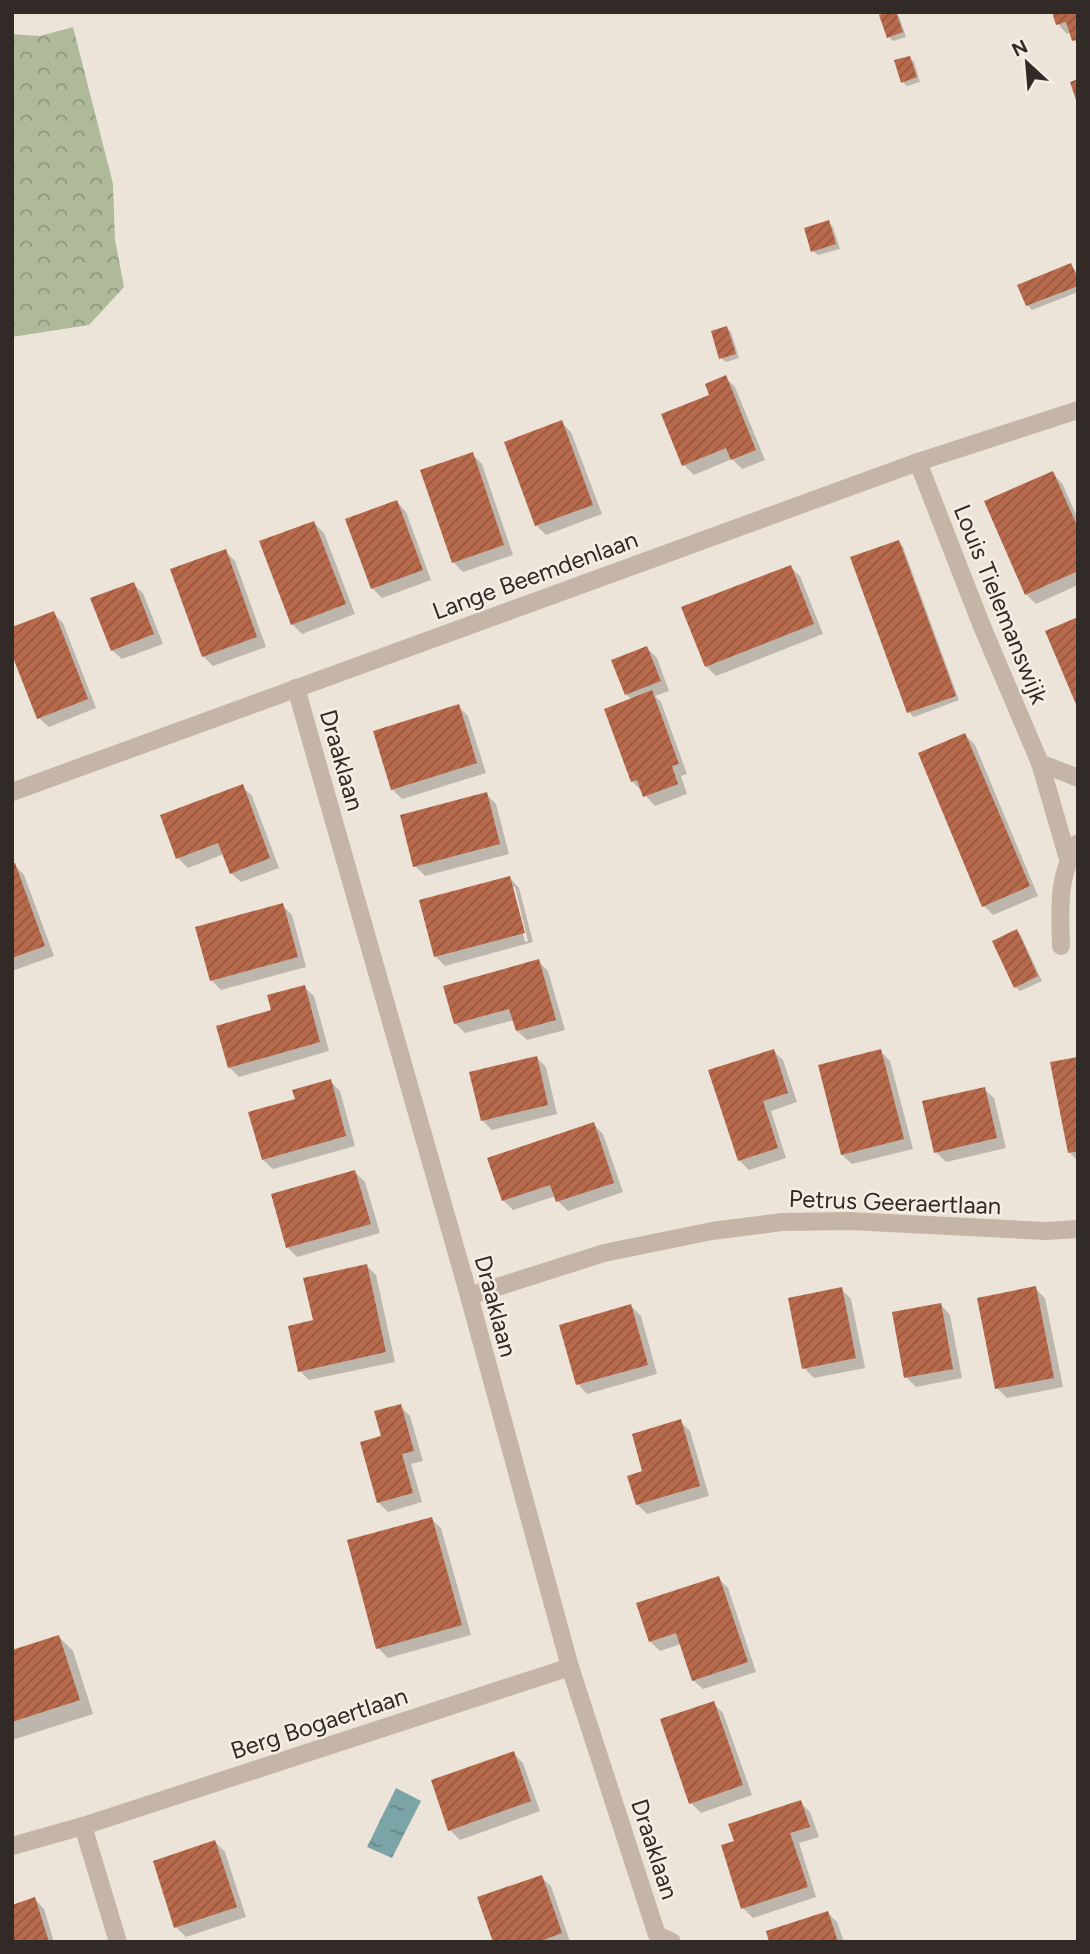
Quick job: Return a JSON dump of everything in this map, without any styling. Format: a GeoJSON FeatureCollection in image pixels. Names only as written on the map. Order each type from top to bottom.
{"type":"FeatureCollection","features":[{"type":"Feature","properties":{"kind":"street","name":"Lange Beemdenlaan"},"geometry":{"type":"LineString","coordinates":[[12,792],[918,462],[1078,410]]}},
{"type":"Feature","properties":{"kind":"street","name":"Louis Tielemanswijk"},"geometry":{"type":"LineString","coordinates":[[918,462],[1073,851],[1060,896],[1061,946]]}},
{"type":"Feature","properties":{"kind":"street","name":"Draaklaan"},"geometry":{"type":"LineString","coordinates":[[296,688],[570,1667],[660,1940]]}},
{"type":"Feature","properties":{"kind":"street"},"geometry":{"type":"LineString","coordinates":[[1040,763],[1078,778]]}},
{"type":"Feature","properties":{"kind":"street","name":"Petrus Geeraertlaan"},"geometry":{"type":"LineString","coordinates":[[468,1296],[604,1253],[712,1231],[782,1222],[849,1221],[1046,1231],[1078,1228]]}},
{"type":"Feature","properties":{"kind":"street","name":"Berg Bogaertlaan"},"geometry":{"type":"LineString","coordinates":[[12,1846],[83,1826],[570,1667]]}},
{"type":"Feature","properties":{"kind":"street"},"geometry":{"type":"LineString","coordinates":[[83,1826],[118,1942]]}},
{"type":"Feature","properties":{"kind":"green space"},"geometry":{"type":"Polygon","coordinates":[[[73,27],[113,184],[115,240],[124,287],[89,325],[12,337],[12,34],[40,36],[73,27]]]}},
{"type":"Feature","properties":{"kind":"water"},"geometry":{"type":"Polygon","coordinates":[[[396,1788],[421,1801],[392,1858],[367,1847],[396,1788]]]}},
{"type":"Feature","properties":{"kind":"building"},"geometry":{"type":"Polygon","coordinates":[[[896,12],[903,32],[887,38],[879,15],[896,12]]]}},
{"type":"Feature","properties":{"kind":"building"},"geometry":{"type":"Polygon","coordinates":[[[1052,12],[1078,12],[1078,39],[1072,41],[1066,22],[1056,25],[1052,12]]]}},
{"type":"Feature","properties":{"kind":"building"},"geometry":{"type":"Polygon","coordinates":[[[910,56],[917,77],[901,83],[894,60],[910,56]]]}},
{"type":"Feature","properties":{"kind":"building"},"geometry":{"type":"Polygon","coordinates":[[[1078,79],[1078,102],[1077,103],[1070,82],[1078,79]]]}},
{"type":"Feature","properties":{"kind":"building"},"geometry":{"type":"Polygon","coordinates":[[[829,220],[836,244],[811,252],[804,228],[829,220]]]}},
{"type":"Feature","properties":{"kind":"building"},"geometry":{"type":"Polygon","coordinates":[[[1071,263],[1078,286],[1026,306],[1017,285],[1071,263]]]}},
{"type":"Feature","properties":{"kind":"building"},"geometry":{"type":"Polygon","coordinates":[[[727,326],[736,354],[719,359],[711,331],[727,326]]]}},
{"type":"Feature","properties":{"kind":"building"},"geometry":{"type":"Polygon","coordinates":[[[726,375],[756,450],[731,460],[726,448],[682,466],[661,414],[709,395],[705,384],[726,375]]]}},
{"type":"Feature","properties":{"kind":"building"},"geometry":{"type":"Polygon","coordinates":[[[562,420],[593,505],[535,526],[504,442],[562,420]]]}},
{"type":"Feature","properties":{"kind":"building"},"geometry":{"type":"Polygon","coordinates":[[[473,452],[504,545],[452,563],[420,470],[473,452]]]}},
{"type":"Feature","properties":{"kind":"building"},"geometry":{"type":"Polygon","coordinates":[[[1053,471],[1078,528],[1078,571],[1025,595],[984,501],[1053,471]]]}},
{"type":"Feature","properties":{"kind":"building"},"geometry":{"type":"Polygon","coordinates":[[[397,500],[423,570],[371,589],[345,519],[397,500]]]}},
{"type":"Feature","properties":{"kind":"building"},"geometry":{"type":"Polygon","coordinates":[[[314,521],[346,604],[291,625],[259,541],[314,521]]]}},
{"type":"Feature","properties":{"kind":"building"},"geometry":{"type":"Polygon","coordinates":[[[899,540],[956,696],[907,713],[850,557],[899,540]]]}},
{"type":"Feature","properties":{"kind":"building"},"geometry":{"type":"Polygon","coordinates":[[[226,549],[257,637],[202,657],[170,569],[226,549]]]}},
{"type":"Feature","properties":{"kind":"building"},"geometry":{"type":"Polygon","coordinates":[[[791,565],[814,624],[705,667],[681,607],[791,565]]]}},
{"type":"Feature","properties":{"kind":"building"},"geometry":{"type":"Polygon","coordinates":[[[134,582],[154,634],[111,651],[90,598],[134,582]]]}},
{"type":"Feature","properties":{"kind":"building"},"geometry":{"type":"Polygon","coordinates":[[[54,611],[88,699],[37,719],[12,655],[12,627],[54,611]]]}},
{"type":"Feature","properties":{"kind":"building"},"geometry":{"type":"Polygon","coordinates":[[[1078,617],[1078,709],[1045,631],[1078,617]]]}},
{"type":"Feature","properties":{"kind":"building"},"geometry":{"type":"Polygon","coordinates":[[[647,646],[661,681],[625,695],[611,660],[647,646]]]}},
{"type":"Feature","properties":{"kind":"building"},"geometry":{"type":"Polygon","coordinates":[[[652,690],[679,764],[672,766],[678,784],[643,797],[637,780],[631,782],[604,709],[652,690]]]}},
{"type":"Feature","properties":{"kind":"building"},"geometry":{"type":"Polygon","coordinates":[[[459,704],[477,763],[391,790],[373,731],[459,704]]]}},
{"type":"Feature","properties":{"kind":"building"},"geometry":{"type":"Polygon","coordinates":[[[965,733],[1030,886],[982,907],[918,753],[965,733]]]}},
{"type":"Feature","properties":{"kind":"building"},"geometry":{"type":"Polygon","coordinates":[[[243,784],[270,858],[230,874],[218,843],[176,859],[160,815],[243,784]]]}},
{"type":"Feature","properties":{"kind":"building"},"geometry":{"type":"Polygon","coordinates":[[[487,792],[500,844],[413,867],[400,815],[487,792]]]}},
{"type":"Feature","properties":{"kind":"building"},"geometry":{"type":"Polygon","coordinates":[[[15,863],[45,946],[12,958],[12,864],[15,863]]]}},
{"type":"Feature","properties":{"kind":"building"},"geometry":{"type":"Polygon","coordinates":[[[510,876],[525,933],[434,957],[419,900],[510,876]]]}},
{"type":"Feature","properties":{"kind":"building"},"geometry":{"type":"Polygon","coordinates":[[[283,903],[298,957],[210,981],[195,927],[283,903]]]}},
{"type":"Feature","properties":{"kind":"building"},"geometry":{"type":"Polygon","coordinates":[[[1017,929],[1038,976],[1014,988],[992,941],[1017,929]]]}},
{"type":"Feature","properties":{"kind":"building"},"geometry":{"type":"Polygon","coordinates":[[[539,959],[556,1020],[516,1031],[509,1009],[454,1024],[443,986],[539,959]]]}},
{"type":"Feature","properties":{"kind":"building"},"geometry":{"type":"Polygon","coordinates":[[[305,985],[320,1042],[228,1068],[216,1026],[271,1010],[267,995],[305,985]]]}},
{"type":"Feature","properties":{"kind":"building"},"geometry":{"type":"Polygon","coordinates":[[[774,1049],[788,1093],[763,1101],[778,1148],[738,1161],[708,1070],[774,1049]]]}},
{"type":"Feature","properties":{"kind":"building"},"geometry":{"type":"Polygon","coordinates":[[[881,1049],[904,1139],[841,1155],[818,1065],[881,1049]]]}},
{"type":"Feature","properties":{"kind":"building"},"geometry":{"type":"Polygon","coordinates":[[[537,1056],[548,1105],[481,1121],[469,1072],[537,1056]]]}},
{"type":"Feature","properties":{"kind":"building"},"geometry":{"type":"Polygon","coordinates":[[[1078,1057],[1078,1151],[1068,1153],[1050,1062],[1078,1057]]]}},
{"type":"Feature","properties":{"kind":"building"},"geometry":{"type":"Polygon","coordinates":[[[331,1079],[346,1136],[262,1160],[248,1112],[295,1099],[292,1090],[331,1079]]]}},
{"type":"Feature","properties":{"kind":"building"},"geometry":{"type":"Polygon","coordinates":[[[985,1087],[997,1138],[934,1153],[922,1101],[985,1087]]]}},
{"type":"Feature","properties":{"kind":"building"},"geometry":{"type":"Polygon","coordinates":[[[594,1122],[614,1183],[556,1202],[550,1185],[502,1201],[487,1158],[594,1122]]]}},
{"type":"Feature","properties":{"kind":"building"},"geometry":{"type":"Polygon","coordinates":[[[355,1170],[371,1224],[286,1248],[271,1194],[355,1170]]]}},
{"type":"Feature","properties":{"kind":"building"},"geometry":{"type":"Polygon","coordinates":[[[367,1264],[386,1352],[298,1372],[288,1326],[313,1320],[303,1278],[367,1264]]]}},
{"type":"Feature","properties":{"kind":"building"},"geometry":{"type":"Polygon","coordinates":[[[1036,1286],[1054,1378],[995,1389],[977,1298],[1036,1286]]]}},
{"type":"Feature","properties":{"kind":"building"},"geometry":{"type":"Polygon","coordinates":[[[842,1287],[856,1358],[802,1369],[788,1298],[842,1287]]]}},
{"type":"Feature","properties":{"kind":"building"},"geometry":{"type":"Polygon","coordinates":[[[941,1303],[953,1369],[904,1378],[892,1312],[941,1303]]]}},
{"type":"Feature","properties":{"kind":"building"},"geometry":{"type":"Polygon","coordinates":[[[631,1304],[648,1365],[576,1385],[559,1325],[631,1304]]]}},
{"type":"Feature","properties":{"kind":"building"},"geometry":{"type":"Polygon","coordinates":[[[401,1404],[414,1451],[402,1454],[413,1493],[377,1503],[360,1442],[381,1436],[374,1411],[401,1404]]]}},
{"type":"Feature","properties":{"kind":"building"},"geometry":{"type":"Polygon","coordinates":[[[681,1419],[700,1486],[636,1505],[627,1476],[642,1471],[632,1434],[681,1419]]]}},
{"type":"Feature","properties":{"kind":"building"},"geometry":{"type":"Polygon","coordinates":[[[432,1517],[462,1625],[376,1649],[347,1540],[432,1517]]]}},
{"type":"Feature","properties":{"kind":"building"},"geometry":{"type":"Polygon","coordinates":[[[719,1576],[748,1662],[692,1681],[676,1633],[649,1642],[636,1603],[719,1576]]]}},
{"type":"Feature","properties":{"kind":"building"},"geometry":{"type":"Polygon","coordinates":[[[59,1635],[80,1700],[12,1722],[12,1650],[59,1635]]]}},
{"type":"Feature","properties":{"kind":"building"},"geometry":{"type":"Polygon","coordinates":[[[714,1701],[743,1785],[689,1804],[660,1719],[714,1701]]]}},
{"type":"Feature","properties":{"kind":"building"},"geometry":{"type":"Polygon","coordinates":[[[514,1751],[531,1801],[448,1831],[431,1780],[514,1751]]]}},
{"type":"Feature","properties":{"kind":"building"},"geometry":{"type":"Polygon","coordinates":[[[801,1800],[810,1827],[790,1833],[808,1887],[741,1909],[721,1845],[734,1841],[728,1824],[801,1800]]]}},
{"type":"Feature","properties":{"kind":"building"},"geometry":{"type":"Polygon","coordinates":[[[215,1840],[237,1907],[174,1928],[153,1861],[215,1840]]]}},
{"type":"Feature","properties":{"kind":"building"},"geometry":{"type":"Polygon","coordinates":[[[542,1875],[562,1933],[538,1942],[493,1942],[477,1897],[542,1875]]]}},
{"type":"Feature","properties":{"kind":"building"},"geometry":{"type":"Polygon","coordinates":[[[35,1897],[49,1942],[12,1942],[12,1905],[35,1897]]]}},
{"type":"Feature","properties":{"kind":"building"},"geometry":{"type":"Polygon","coordinates":[[[828,1911],[838,1942],[769,1942],[766,1931],[828,1911]]]}}]}
